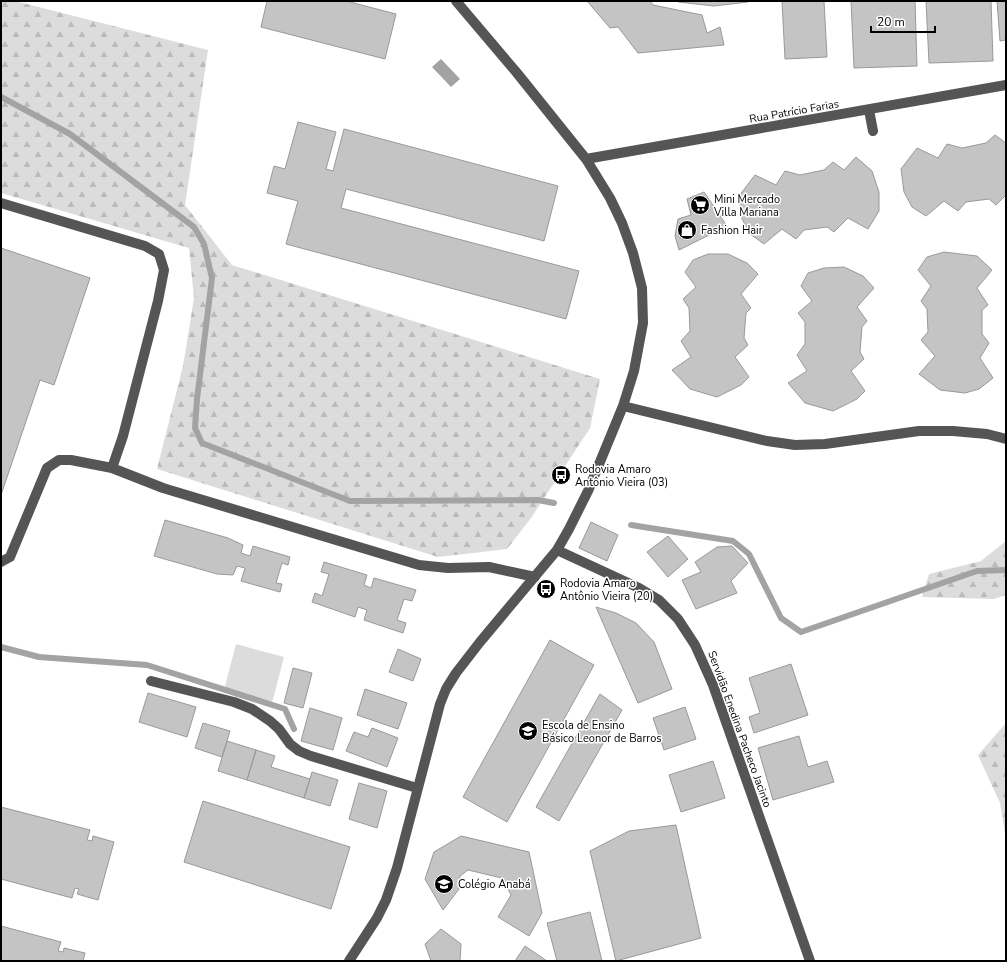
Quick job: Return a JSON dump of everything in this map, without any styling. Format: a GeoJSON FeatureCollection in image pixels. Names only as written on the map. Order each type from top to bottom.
{"type":"FeatureCollection","features":[{"type":"Feature","properties":{"kind":"street"},"geometry":{"type":"LineString","coordinates":[[349,961],[377,918],[386,900],[440,704],[446,689],[467,659],[557,550],[588,491],[623,406],[634,371],[643,323],[642,288],[633,253],[622,223],[610,198],[586,159],[517,73],[456,1]]}},
{"type":"Feature","properties":{"kind":"street","name":"Rua Patrício Farias"},"geometry":{"type":"LineString","coordinates":[[586,159],[1006,85]]}},
{"type":"Feature","properties":{"kind":"street"},"geometry":{"type":"LineString","coordinates":[[868,110],[873,131]]}},
{"type":"Feature","properties":{"kind":"street"},"geometry":{"type":"LineString","coordinates":[[1,203],[145,246],[159,254],[164,270],[158,301],[123,436],[112,468]]}},
{"type":"Feature","properties":{"kind":"street"},"geometry":{"type":"LineString","coordinates":[[623,406],[767,441],[795,445],[825,444],[919,432],[953,431],[987,434],[1006,439]]}},
{"type":"Feature","properties":{"kind":"street"},"geometry":{"type":"LineString","coordinates":[[1,562],[10,557],[48,468],[59,460],[71,460],[112,468],[163,488],[419,565],[448,568],[490,567],[535,577]]}},
{"type":"Feature","properties":{"kind":"street","name":"Servidão Enedina Pacheco Jacinto"},"geometry":{"type":"LineString","coordinates":[[557,550],[639,588],[659,600],[678,619],[695,645],[713,685],[810,961]]}},
{"type":"Feature","properties":{"kind":"street"},"geometry":{"type":"LineString","coordinates":[[151,681],[234,702],[252,709],[270,720],[290,744],[298,751],[418,788]]}},
{"type":"Feature","properties":{"kind":"green space"},"geometry":{"type":"Polygon","coordinates":[[[1,1],[15,1],[208,50],[185,205],[232,265],[600,379],[590,428],[531,518],[507,549],[438,557],[157,469],[183,366],[194,298],[189,248],[1,193],[1,1]]]}},
{"type":"Feature","properties":{"kind":"green space"},"geometry":{"type":"Polygon","coordinates":[[[1006,541],[1006,595],[994,599],[922,597],[929,574],[981,561],[1006,541]]]}},
{"type":"Feature","properties":{"kind":"green space"},"geometry":{"type":"Polygon","coordinates":[[[236,644],[284,657],[272,703],[224,690],[236,644]]]}},
{"type":"Feature","properties":{"kind":"green space"},"geometry":{"type":"Polygon","coordinates":[[[1006,723],[1006,839],[1000,803],[978,755],[1006,723]]]}},
{"type":"Feature","properties":{"kind":"shaded area"},"geometry":{"type":"Polygon","coordinates":[[[441,59],[460,79],[451,87],[432,67],[441,59]]]}},
{"type":"Feature","properties":{"kind":"building"},"geometry":{"type":"Polygon","coordinates":[[[267,1],[346,1],[396,14],[385,59],[261,27],[267,1]]]}},
{"type":"Feature","properties":{"kind":"building"},"geometry":{"type":"Polygon","coordinates":[[[587,1],[650,1],[653,5],[702,15],[707,33],[720,27],[724,45],[638,53],[618,27],[610,28],[587,1]]]}},
{"type":"Feature","properties":{"kind":"building"},"geometry":{"type":"Polygon","coordinates":[[[678,1],[748,1],[748,2],[714,6],[678,1]]]}},
{"type":"Feature","properties":{"kind":"building"},"geometry":{"type":"Polygon","coordinates":[[[782,1],[824,1],[827,57],[785,59],[782,1]]]}},
{"type":"Feature","properties":{"kind":"building"},"geometry":{"type":"Polygon","coordinates":[[[851,1],[915,1],[917,66],[854,68],[851,1]]]}},
{"type":"Feature","properties":{"kind":"building"},"geometry":{"type":"Polygon","coordinates":[[[926,1],[991,1],[993,61],[929,63],[926,1]]]}},
{"type":"Feature","properties":{"kind":"building"},"geometry":{"type":"Polygon","coordinates":[[[997,1],[1006,1],[1006,40],[1000,41],[997,1]]]}},
{"type":"Feature","properties":{"kind":"building"},"geometry":{"type":"Polygon","coordinates":[[[298,122],[336,132],[326,169],[333,171],[344,129],[558,186],[544,241],[346,189],[341,208],[579,271],[566,319],[286,244],[298,201],[267,193],[274,166],[285,169],[298,122]]]}},
{"type":"Feature","properties":{"kind":"building"},"geometry":{"type":"Polygon","coordinates":[[[995,135],[1006,143],[1006,195],[996,205],[989,199],[966,202],[958,211],[944,201],[926,216],[912,207],[904,192],[901,169],[917,148],[938,158],[947,144],[962,148],[986,143],[995,135]]]}},
{"type":"Feature","properties":{"kind":"building"},"geometry":{"type":"Polygon","coordinates":[[[856,157],[872,171],[879,192],[879,211],[868,229],[848,218],[834,232],[827,227],[804,230],[796,239],[782,229],[764,244],[750,234],[742,219],[739,196],[755,175],[776,185],[785,171],[800,175],[824,170],[833,162],[844,170],[856,157]]]}},
{"type":"Feature","properties":{"kind":"building"},"geometry":{"type":"Polygon","coordinates":[[[704,192],[727,226],[679,250],[675,236],[678,219],[691,215],[687,199],[704,192]]]}},
{"type":"Feature","properties":{"kind":"building"},"geometry":{"type":"Polygon","coordinates":[[[1,248],[90,278],[54,385],[40,380],[1,495],[1,248]]]}},
{"type":"Feature","properties":{"kind":"building"},"geometry":{"type":"Polygon","coordinates":[[[944,252],[977,256],[992,270],[977,288],[988,305],[982,310],[982,334],[989,343],[980,358],[993,378],[979,389],[965,393],[940,390],[919,374],[935,356],[921,340],[928,332],[927,309],[921,301],[931,286],[918,270],[927,257],[944,252]]]}},
{"type":"Feature","properties":{"kind":"building"},"geometry":{"type":"Polygon","coordinates":[[[708,254],[728,254],[747,263],[758,274],[741,294],[751,308],[746,313],[744,338],[748,345],[735,357],[749,377],[741,385],[717,397],[690,389],[672,370],[691,357],[681,341],[690,331],[689,308],[683,299],[696,287],[685,272],[693,260],[708,254]]]}},
{"type":"Feature","properties":{"kind":"building"},"geometry":{"type":"Polygon","coordinates":[[[844,267],[863,276],[874,288],[857,307],[867,321],[862,327],[860,352],[864,359],[851,371],[865,391],[857,399],[833,411],[805,403],[788,383],[807,371],[797,355],[805,344],[805,322],[798,313],[812,301],[801,286],[808,273],[824,268],[844,267]]]}},
{"type":"Feature","properties":{"kind":"building"},"geometry":{"type":"Polygon","coordinates":[[[165,520],[228,538],[243,545],[241,553],[250,556],[253,546],[290,557],[288,565],[282,563],[276,583],[282,584],[280,592],[241,581],[245,568],[237,566],[233,575],[217,574],[154,556],[165,520]]]}},
{"type":"Feature","properties":{"kind":"building"},"geometry":{"type":"Polygon","coordinates":[[[591,522],[618,535],[607,561],[579,548],[591,522]]]}},
{"type":"Feature","properties":{"kind":"building"},"geometry":{"type":"Polygon","coordinates":[[[668,536],[688,559],[668,577],[647,552],[668,536]]]}},
{"type":"Feature","properties":{"kind":"building"},"geometry":{"type":"Polygon","coordinates":[[[732,546],[748,563],[731,581],[737,593],[696,609],[682,580],[701,572],[695,562],[717,547],[732,546]]]}},
{"type":"Feature","properties":{"kind":"building"},"geometry":{"type":"Polygon","coordinates":[[[324,562],[367,575],[364,585],[371,588],[374,578],[416,590],[412,601],[404,599],[397,620],[406,623],[403,633],[364,620],[367,610],[358,607],[355,617],[312,602],[315,593],[322,596],[329,574],[321,572],[324,562]]]}},
{"type":"Feature","properties":{"kind":"building"},"geometry":{"type":"Polygon","coordinates":[[[596,607],[616,613],[636,623],[654,642],[672,689],[638,703],[596,607]]]}},
{"type":"Feature","properties":{"kind":"building","name":"Escola de Ensino Básico Leonor de Barros"},"geometry":{"type":"Polygon","coordinates":[[[550,640],[594,665],[507,822],[463,797],[550,640]]]}},
{"type":"Feature","properties":{"kind":"building"},"geometry":{"type":"Polygon","coordinates":[[[398,649],[421,659],[413,681],[389,672],[398,649]]]}},
{"type":"Feature","properties":{"kind":"building"},"geometry":{"type":"Polygon","coordinates":[[[791,664],[808,715],[754,733],[749,717],[760,713],[749,678],[791,664]]]}},
{"type":"Feature","properties":{"kind":"building"},"geometry":{"type":"Polygon","coordinates":[[[293,668],[312,673],[303,708],[284,703],[293,668]]]}},
{"type":"Feature","properties":{"kind":"building"},"geometry":{"type":"Polygon","coordinates":[[[365,689],[407,703],[398,729],[357,715],[365,689]]]}},
{"type":"Feature","properties":{"kind":"building"},"geometry":{"type":"Polygon","coordinates":[[[148,693],[196,707],[187,737],[139,722],[148,693]]]}},
{"type":"Feature","properties":{"kind":"building"},"geometry":{"type":"Polygon","coordinates":[[[600,694],[622,710],[559,821],[536,807],[600,694]]]}},
{"type":"Feature","properties":{"kind":"building"},"geometry":{"type":"Polygon","coordinates":[[[685,707],[696,739],[664,750],[653,718],[685,707]]]}},
{"type":"Feature","properties":{"kind":"building"},"geometry":{"type":"Polygon","coordinates":[[[310,708],[342,718],[333,750],[301,741],[310,708]]]}},
{"type":"Feature","properties":{"kind":"building"},"geometry":{"type":"Polygon","coordinates":[[[203,723],[230,731],[222,757],[195,748],[203,723]]]}},
{"type":"Feature","properties":{"kind":"building"},"geometry":{"type":"Polygon","coordinates":[[[372,728],[398,738],[387,767],[346,751],[354,732],[368,737],[372,728]]]}},
{"type":"Feature","properties":{"kind":"building"},"geometry":{"type":"Polygon","coordinates":[[[799,736],[808,767],[827,761],[834,782],[773,800],[758,748],[799,736]]]}},
{"type":"Feature","properties":{"kind":"building"},"geometry":{"type":"Polygon","coordinates":[[[227,741],[256,750],[247,780],[218,771],[227,741]]]}},
{"type":"Feature","properties":{"kind":"building"},"geometry":{"type":"Polygon","coordinates":[[[256,750],[275,756],[271,767],[310,779],[304,798],[247,780],[256,750]]]}},
{"type":"Feature","properties":{"kind":"building"},"geometry":{"type":"Polygon","coordinates":[[[713,761],[725,798],[681,812],[669,775],[713,761]]]}},
{"type":"Feature","properties":{"kind":"building"},"geometry":{"type":"Polygon","coordinates":[[[312,772],[338,780],[330,806],[304,798],[312,772]]]}},
{"type":"Feature","properties":{"kind":"building"},"geometry":{"type":"Polygon","coordinates":[[[359,783],[387,791],[377,828],[349,819],[359,783]]]}},
{"type":"Feature","properties":{"kind":"building"},"geometry":{"type":"Polygon","coordinates":[[[203,801],[350,847],[331,909],[184,862],[203,801]]]}},
{"type":"Feature","properties":{"kind":"building"},"geometry":{"type":"Polygon","coordinates":[[[1,807],[90,830],[87,840],[92,841],[93,836],[114,842],[98,900],[77,894],[79,889],[75,888],[72,898],[1,879],[1,807]]]}},
{"type":"Feature","properties":{"kind":"building"},"geometry":{"type":"Polygon","coordinates":[[[676,825],[701,938],[616,961],[590,851],[629,831],[676,825]]]}},
{"type":"Feature","properties":{"kind":"building","name":"Colégio Anabá"},"geometry":{"type":"Polygon","coordinates":[[[461,836],[529,852],[542,913],[529,936],[498,917],[511,895],[502,878],[468,870],[460,876],[459,889],[443,910],[425,879],[434,852],[461,836]]]}},
{"type":"Feature","properties":{"kind":"building"},"geometry":{"type":"Polygon","coordinates":[[[590,912],[602,961],[557,961],[547,923],[590,912]]]}},
{"type":"Feature","properties":{"kind":"building"},"geometry":{"type":"Polygon","coordinates":[[[1,926],[61,942],[58,951],[63,952],[64,948],[85,953],[83,961],[1,961],[1,926]]]}},
{"type":"Feature","properties":{"kind":"building"},"geometry":{"type":"Polygon","coordinates":[[[441,929],[461,944],[460,961],[431,961],[425,944],[441,929]]]}},
{"type":"Feature","properties":{"kind":"building"},"geometry":{"type":"Polygon","coordinates":[[[525,946],[547,961],[515,961],[525,946]]]}},
{"type":"Feature","properties":{"kind":"waterway"},"geometry":{"type":"LineString","coordinates":[[1,97],[70,134],[194,227],[204,244],[212,278],[197,399],[195,428],[202,443],[350,501],[538,500],[554,503]]}},
{"type":"Feature","properties":{"kind":"waterway"},"geometry":{"type":"LineString","coordinates":[[631,525],[733,541],[749,554],[781,618],[801,632],[977,571],[1006,570]]}},
{"type":"Feature","properties":{"kind":"waterway"},"geometry":{"type":"LineString","coordinates":[[1,647],[39,657],[147,665],[285,709],[294,729]]}},
{"type":"Feature","properties":{"kind":"place","name":"Mini Mercado Villa Mariana"},"geometry":{"type":"Point","coordinates":[700,205]}},
{"type":"Feature","properties":{"kind":"place","name":"Fashion Hair"},"geometry":{"type":"Point","coordinates":[687,230]}},
{"type":"Feature","properties":{"kind":"place","name":"Rodovia Amaro Antônio Vieira (03)"},"geometry":{"type":"Point","coordinates":[561,475]}},
{"type":"Feature","properties":{"kind":"place","name":"Rodovia Amaro Antônio Vieira (20)"},"geometry":{"type":"Point","coordinates":[546,589]}},
{"type":"Feature","properties":{"kind":"place","name":"Escola de Ensino Básico Leonor de Barros"},"geometry":{"type":"Point","coordinates":[528,731]}},
{"type":"Feature","properties":{"kind":"place","name":"Colégio Anabá"},"geometry":{"type":"Point","coordinates":[444,884]}}]}
